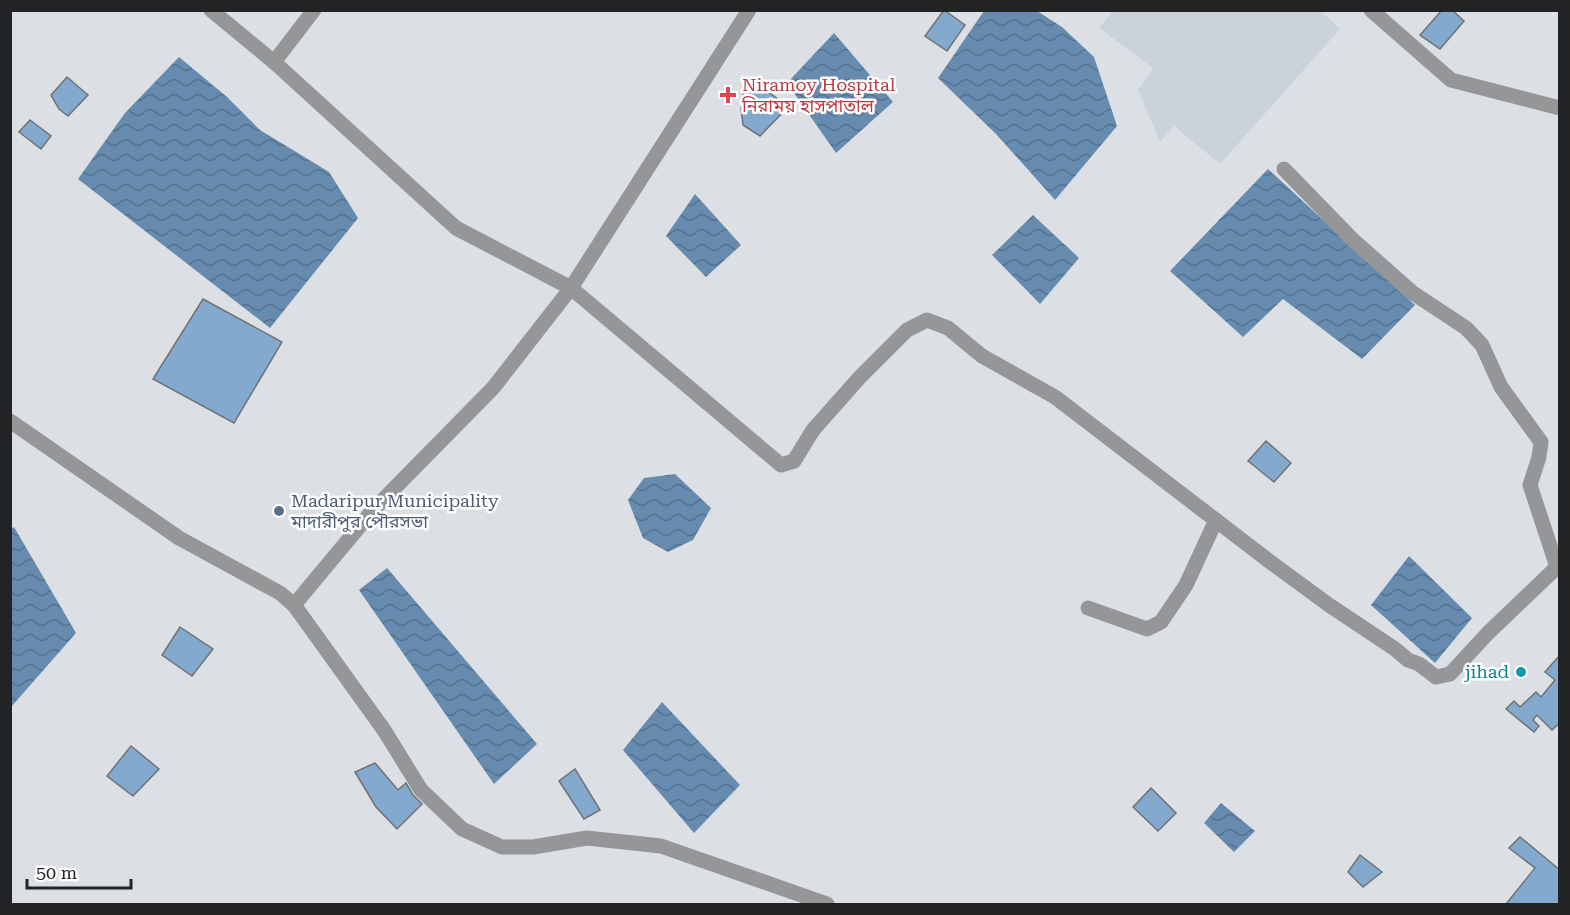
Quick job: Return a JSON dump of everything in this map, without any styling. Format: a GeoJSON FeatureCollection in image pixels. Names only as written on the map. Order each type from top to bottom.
{"type":"FeatureCollection","features":[{"type":"Feature","properties":{"kind":"street"},"geometry":{"type":"LineString","coordinates":[[211,10],[274,62],[456,228],[571,288],[781,465],[794,461],[813,430],[860,377],[907,330],[927,320],[948,327],[982,356],[1055,397],[1329,605],[1408,660],[1419,664],[1436,677],[1450,674],[1488,633],[1558,567],[1530,485],[1539,458],[1540,442],[1502,387],[1482,345],[1466,328],[1404,286],[1352,239],[1284,169]]}},
{"type":"Feature","properties":{"kind":"street"},"geometry":{"type":"LineString","coordinates":[[274,62],[314,10]]}},
{"type":"Feature","properties":{"kind":"street"},"geometry":{"type":"LineString","coordinates":[[294,606],[374,509],[493,388],[571,288],[749,10]]}},
{"type":"Feature","properties":{"kind":"street"},"geometry":{"type":"LineString","coordinates":[[1371,10],[1451,80],[1560,108]]}},
{"type":"Feature","properties":{"kind":"street"},"geometry":{"type":"LineString","coordinates":[[10,421],[179,538],[280,593],[294,606],[384,730],[421,790],[462,829],[502,847],[533,847],[587,838],[661,846],[826,904]]}},
{"type":"Feature","properties":{"kind":"street"},"geometry":{"type":"LineString","coordinates":[[1088,608],[1147,629],[1161,622],[1186,585],[1216,520]]}},
{"type":"Feature","properties":{"kind":"shaded area"},"geometry":{"type":"Polygon","coordinates":[[[1113,11],[1321,11],[1340,29],[1220,164],[1174,126],[1160,142],[1138,90],[1153,68],[1099,28],[1113,11]]]}},
{"type":"Feature","properties":{"kind":"water"},"geometry":{"type":"Polygon","coordinates":[[[984,11],[1037,11],[1062,27],[1094,57],[1117,126],[1055,200],[996,134],[938,78],[984,11]]]}},
{"type":"Feature","properties":{"kind":"water"},"geometry":{"type":"Polygon","coordinates":[[[834,33],[893,102],[836,153],[787,83],[834,33]]]}},
{"type":"Feature","properties":{"kind":"water"},"geometry":{"type":"Polygon","coordinates":[[[179,57],[227,97],[260,130],[329,172],[358,218],[270,328],[78,179],[125,113],[179,57]]]}},
{"type":"Feature","properties":{"kind":"water"},"geometry":{"type":"Polygon","coordinates":[[[1268,169],[1415,305],[1362,359],[1283,299],[1243,337],[1170,271],[1268,169]]]}},
{"type":"Feature","properties":{"kind":"water"},"geometry":{"type":"Polygon","coordinates":[[[695,194],[741,245],[706,277],[666,236],[695,194]]]}},
{"type":"Feature","properties":{"kind":"water"},"geometry":{"type":"Polygon","coordinates":[[[1033,215],[1079,258],[1040,304],[992,255],[1033,215]]]}},
{"type":"Feature","properties":{"kind":"water"},"geometry":{"type":"Polygon","coordinates":[[[675,474],[711,508],[693,540],[668,552],[643,538],[628,500],[644,478],[675,474]]]}},
{"type":"Feature","properties":{"kind":"water"},"geometry":{"type":"Polygon","coordinates":[[[14,527],[76,633],[11,707],[10,530],[14,527]]]}},
{"type":"Feature","properties":{"kind":"water"},"geometry":{"type":"Polygon","coordinates":[[[1409,556],[1472,618],[1435,663],[1371,605],[1409,556]]]}},
{"type":"Feature","properties":{"kind":"water"},"geometry":{"type":"Polygon","coordinates":[[[387,568],[537,744],[494,784],[359,590],[387,568]]]}},
{"type":"Feature","properties":{"kind":"water"},"geometry":{"type":"Polygon","coordinates":[[[662,702],[740,785],[694,833],[623,750],[662,702]]]}},
{"type":"Feature","properties":{"kind":"water"},"geometry":{"type":"Polygon","coordinates":[[[1221,803],[1255,831],[1234,852],[1204,823],[1221,803]]]}},
{"type":"Feature","properties":{"kind":"building"},"geometry":{"type":"Polygon","coordinates":[[[944,10],[965,25],[947,51],[925,36],[944,10]]]}},
{"type":"Feature","properties":{"kind":"building"},"geometry":{"type":"Polygon","coordinates":[[[1442,10],[1452,10],[1464,21],[1440,49],[1420,35],[1442,10]]]}},
{"type":"Feature","properties":{"kind":"building"},"geometry":{"type":"Polygon","coordinates":[[[67,77],[88,95],[68,116],[59,109],[51,95],[67,77]]]}},
{"type":"Feature","properties":{"kind":"building"},"geometry":{"type":"Polygon","coordinates":[[[752,79],[788,107],[760,136],[743,125],[741,108],[746,100],[741,90],[752,79]]]}},
{"type":"Feature","properties":{"kind":"building"},"geometry":{"type":"Polygon","coordinates":[[[30,120],[51,136],[41,149],[19,132],[30,120]]]}},
{"type":"Feature","properties":{"kind":"building"},"geometry":{"type":"Polygon","coordinates":[[[203,299],[282,342],[234,423],[153,379],[203,299]]]}},
{"type":"Feature","properties":{"kind":"building"},"geometry":{"type":"Polygon","coordinates":[[[1266,441],[1291,463],[1274,482],[1248,461],[1266,441]]]}},
{"type":"Feature","properties":{"kind":"building"},"geometry":{"type":"Polygon","coordinates":[[[180,627],[213,649],[192,676],[162,655],[180,627]]]}},
{"type":"Feature","properties":{"kind":"building"},"geometry":{"type":"Polygon","coordinates":[[[1560,655],[1560,723],[1552,730],[1537,715],[1533,720],[1539,726],[1534,732],[1506,709],[1514,701],[1520,707],[1536,692],[1541,697],[1555,680],[1545,672],[1560,655]]]}},
{"type":"Feature","properties":{"kind":"building"},"geometry":{"type":"Polygon","coordinates":[[[131,746],[159,769],[133,796],[107,776],[131,746]]]}},
{"type":"Feature","properties":{"kind":"building"},"geometry":{"type":"Polygon","coordinates":[[[375,763],[398,790],[406,783],[422,804],[397,829],[376,807],[355,772],[375,763]]]}},
{"type":"Feature","properties":{"kind":"building"},"geometry":{"type":"Polygon","coordinates":[[[575,769],[600,810],[584,819],[559,781],[575,769]]]}},
{"type":"Feature","properties":{"kind":"building"},"geometry":{"type":"Polygon","coordinates":[[[1151,788],[1176,813],[1158,831],[1133,807],[1151,788]]]}},
{"type":"Feature","properties":{"kind":"building"},"geometry":{"type":"Polygon","coordinates":[[[1520,837],[1560,870],[1560,904],[1506,904],[1535,868],[1509,848],[1520,837]]]}},
{"type":"Feature","properties":{"kind":"building"},"geometry":{"type":"Polygon","coordinates":[[[1360,855],[1382,872],[1363,887],[1348,872],[1360,855]]]}},
{"type":"Feature","properties":{"kind":"place","name":"Niramoy Hospital নিরাময় হাসপাতাল"},"geometry":{"type":"Point","coordinates":[728,95]}},
{"type":"Feature","properties":{"kind":"place","name":"Madaripur Municipality মাদারীপুর পৌরসভা"},"geometry":{"type":"Point","coordinates":[279,511]}},
{"type":"Feature","properties":{"kind":"place","name":"jihad"},"geometry":{"type":"Point","coordinates":[1521,672]}}]}
